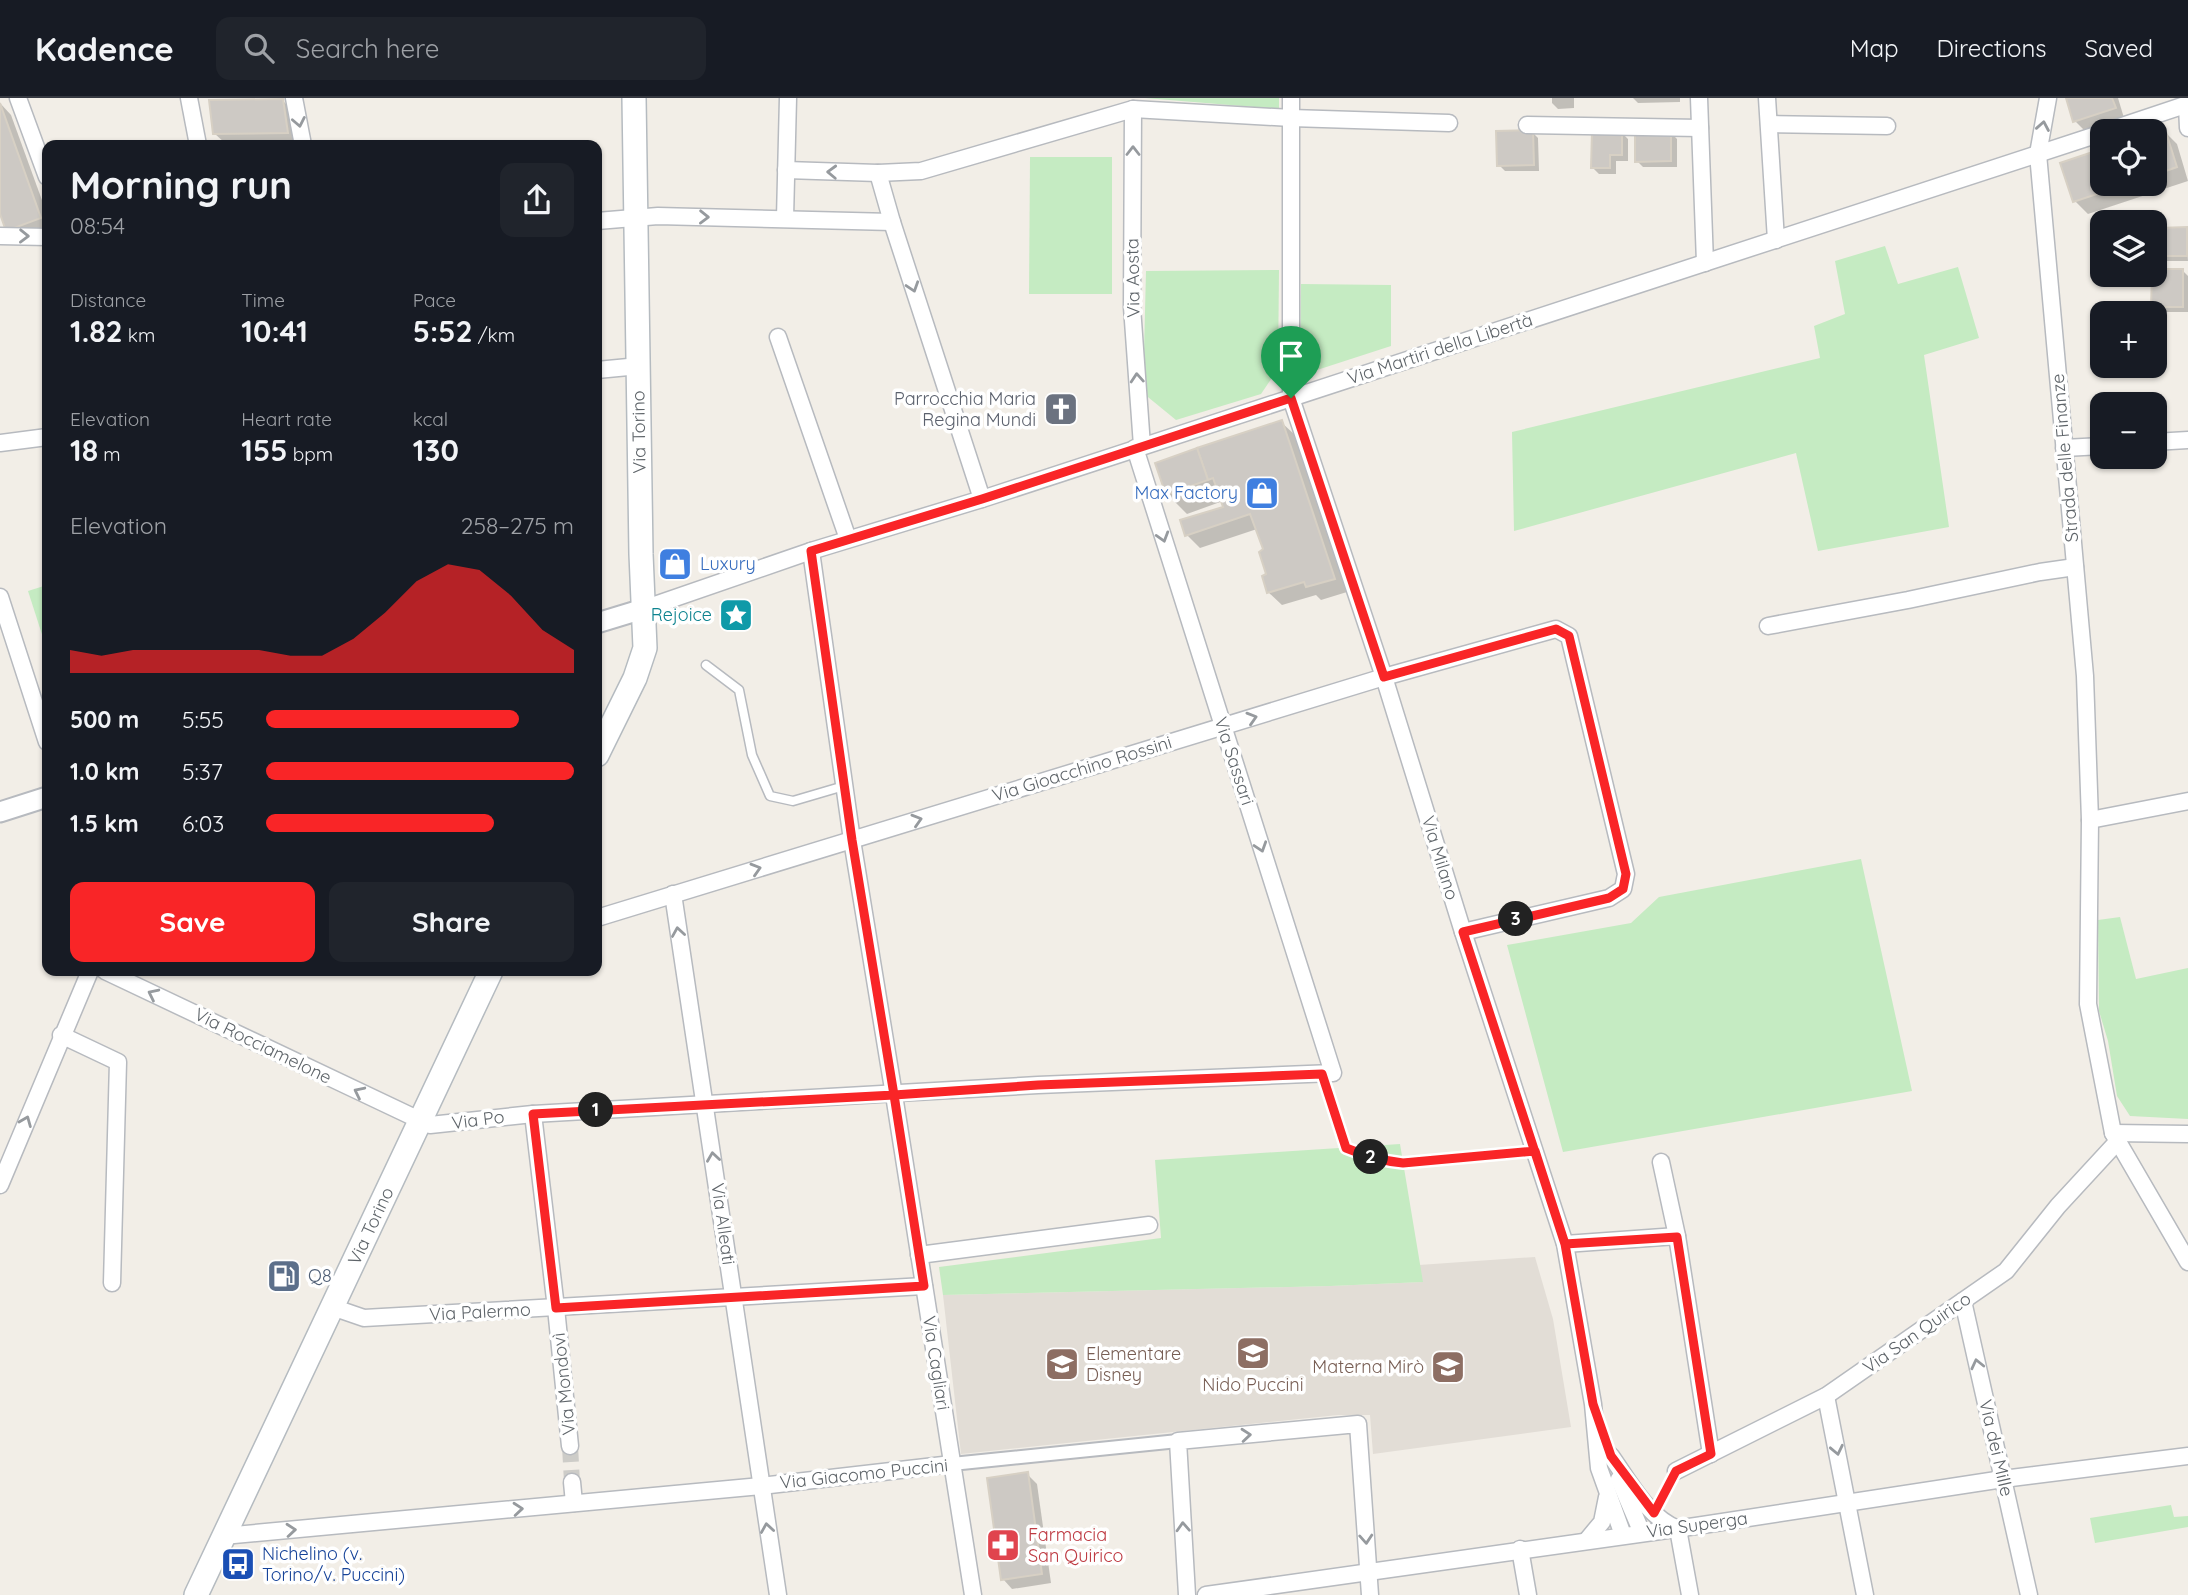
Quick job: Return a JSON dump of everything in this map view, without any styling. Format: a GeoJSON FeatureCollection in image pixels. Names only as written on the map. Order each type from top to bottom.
{"type":"FeatureCollection","features":[{"type":"Feature","properties":{"kind":"main road","name":"Via Torino"},"geometry":{"type":"LineString","coordinates":[[602,745],[639,668],[645,648],[634,98]]}},
{"type":"Feature","properties":{"kind":"main road","name":"Via Torino"},"geometry":{"type":"LineString","coordinates":[[196,1595],[489,976]]}},
{"type":"Feature","properties":{"kind":"street"},"geometry":{"type":"LineString","coordinates":[[18,98],[42,163]]}},
{"type":"Feature","properties":{"kind":"street"},"geometry":{"type":"LineString","coordinates":[[190,98],[197,140]]}},
{"type":"Feature","properties":{"kind":"street"},"geometry":{"type":"LineString","coordinates":[[294,98],[302,140]]}},
{"type":"Feature","properties":{"kind":"street"},"geometry":{"type":"LineString","coordinates":[[785,218],[788,98]]}},
{"type":"Feature","properties":{"kind":"street","name":"Via Milano"},"geometry":{"type":"LineString","coordinates":[[1291,98],[1291,398],[1384,677],[1463,932],[1565,1244],[1593,1404],[1599,1468],[1623,1535]]}},
{"type":"Feature","properties":{"kind":"street"},"geometry":{"type":"LineString","coordinates":[[1699,98],[1705,263]]}},
{"type":"Feature","properties":{"kind":"street"},"geometry":{"type":"LineString","coordinates":[[1768,98],[1776,240]]}},
{"type":"Feature","properties":{"kind":"street","name":"Strada delle Finanze"},"geometry":{"type":"LineString","coordinates":[[2048,98],[2038,154],[2085,676],[2090,820],[2088,1004],[2115,1137],[2188,1262]]}},
{"type":"Feature","properties":{"kind":"street"},"geometry":{"type":"LineString","coordinates":[[2144,119],[2188,105],[2188,128]]}},
{"type":"Feature","properties":{"kind":"street"},"geometry":{"type":"LineString","coordinates":[[786,170],[878,173],[921,171],[1133,108],[1291,118],[1449,123]]}},
{"type":"Feature","properties":{"kind":"street","name":"Via Aosta"},"geometry":{"type":"LineString","coordinates":[[1133,108],[1132,307],[1139,447]]}},
{"type":"Feature","properties":{"kind":"street"},"geometry":{"type":"LineString","coordinates":[[1769,124],[1886,126]]}},
{"type":"Feature","properties":{"kind":"street"},"geometry":{"type":"LineString","coordinates":[[1527,125],[1700,128]]}},
{"type":"Feature","properties":{"kind":"street","name":"Via Martiri della Libertà"},"geometry":{"type":"LineString","coordinates":[[643,609],[811,551],[982,499],[2090,137]]}},
{"type":"Feature","properties":{"kind":"street"},"geometry":{"type":"LineString","coordinates":[[878,173],[982,499]]}},
{"type":"Feature","properties":{"kind":"street"},"geometry":{"type":"LineString","coordinates":[[602,221],[658,216],[892,222]]}},
{"type":"Feature","properties":{"kind":"street"},"geometry":{"type":"LineString","coordinates":[[0,236],[42,237]]}},
{"type":"Feature","properties":{"kind":"street"},"geometry":{"type":"LineString","coordinates":[[778,337],[848,539]]}},
{"type":"Feature","properties":{"kind":"street"},"geometry":{"type":"LineString","coordinates":[[602,370],[639,366]]}},
{"type":"Feature","properties":{"kind":"street"},"geometry":{"type":"LineString","coordinates":[[0,443],[42,438]]}},
{"type":"Feature","properties":{"kind":"street"},"geometry":{"type":"LineString","coordinates":[[2167,441],[2188,440]]}},
{"type":"Feature","properties":{"kind":"street","name":"Via Sassari"},"geometry":{"type":"LineString","coordinates":[[1139,447],[1328,1074]]}},
{"type":"Feature","properties":{"kind":"street"},"geometry":{"type":"LineString","coordinates":[[2064,448],[2090,447]]}},
{"type":"Feature","properties":{"kind":"street","name":"Via Cagliari"},"geometry":{"type":"LineString","coordinates":[[811,551],[852,840],[973,1595]]}},
{"type":"Feature","properties":{"kind":"street"},"geometry":{"type":"LineString","coordinates":[[1768,626],[2074,567]]}},
{"type":"Feature","properties":{"kind":"street"},"geometry":{"type":"LineString","coordinates":[[0,597],[42,727]]}},
{"type":"Feature","properties":{"kind":"street"},"geometry":{"type":"LineString","coordinates":[[602,621],[643,609]]}},
{"type":"Feature","properties":{"kind":"street","name":"Via Gioacchino Rossini"},"geometry":{"type":"LineString","coordinates":[[602,916],[1384,677],[1556,629],[1569,636],[1626,874],[1623,889],[1609,898],[1463,932]]}},
{"type":"Feature","properties":{"kind":"street"},"geometry":{"type":"LineString","coordinates":[[0,812],[42,799]]}},
{"type":"Feature","properties":{"kind":"street"},"geometry":{"type":"LineString","coordinates":[[2090,820],[2188,801]]}},
{"type":"Feature","properties":{"kind":"street","name":"Via Alleati"},"geometry":{"type":"LineString","coordinates":[[673,894],[778,1595]]}},
{"type":"Feature","properties":{"kind":"street"},"geometry":{"type":"LineString","coordinates":[[0,1185],[88,976]]}},
{"type":"Feature","properties":{"kind":"street","name":"Via Rocciamelone"},"geometry":{"type":"LineString","coordinates":[[115,976],[420,1122]]}},
{"type":"Feature","properties":{"kind":"street"},"geometry":{"type":"LineString","coordinates":[[61,1035],[118,1062],[112,1283]]}},
{"type":"Feature","properties":{"kind":"street","name":"Via Po"},"geometry":{"type":"LineString","coordinates":[[420,1122],[442,1125],[533,1114],[1038,1085],[1328,1074]]}},
{"type":"Feature","properties":{"kind":"street","name":"Via Mondovì"},"geometry":{"type":"LineString","coordinates":[[533,1114],[570,1446]]}},
{"type":"Feature","properties":{"kind":"street"},"geometry":{"type":"LineString","coordinates":[[2115,1137],[2188,1134]]}},
{"type":"Feature","properties":{"kind":"street","name":"Via San Quirico"},"geometry":{"type":"LineString","coordinates":[[1676,1471],[1826,1396],[2006,1271],[2115,1137]]}},
{"type":"Feature","properties":{"kind":"street"},"geometry":{"type":"LineString","coordinates":[[1661,1162],[1677,1237],[1711,1454]]}},
{"type":"Feature","properties":{"kind":"street"},"geometry":{"type":"LineString","coordinates":[[919,1255],[1149,1224]]}},
{"type":"Feature","properties":{"kind":"street"},"geometry":{"type":"LineString","coordinates":[[1565,1244],[1677,1237]]}},
{"type":"Feature","properties":{"kind":"street","name":"Via Palermo"},"geometry":{"type":"LineString","coordinates":[[332,1307],[363,1318],[924,1286]]}},
{"type":"Feature","properties":{"kind":"street","name":"Via dei Mille"},"geometry":{"type":"LineString","coordinates":[[1963,1301],[2029,1595]]}},
{"type":"Feature","properties":{"kind":"street"},"geometry":{"type":"LineString","coordinates":[[1826,1396],[1865,1595]]}},
{"type":"Feature","properties":{"kind":"street","name":"Via Milano"},"geometry":{"type":"LineString","coordinates":[[1593,1404],[1642,1533]]}},
{"type":"Feature","properties":{"kind":"street","name":"Via Giacomo Puccini"},"geometry":{"type":"LineString","coordinates":[[223,1536],[761,1486],[952,1464],[1358,1424],[1368,1572]]}},
{"type":"Feature","properties":{"kind":"street"},"geometry":{"type":"LineString","coordinates":[[1178,1441],[1187,1595]]}},
{"type":"Feature","properties":{"kind":"street"},"geometry":{"type":"LineString","coordinates":[[1611,1456],[1641,1498],[1668,1525],[1678,1529],[1690,1595]]}},
{"type":"Feature","properties":{"kind":"street","name":"Via Superga"},"geometry":{"type":"LineString","coordinates":[[1206,1595],[1678,1529],[2003,1479],[2188,1456]]}},
{"type":"Feature","properties":{"kind":"street"},"geometry":{"type":"LineString","coordinates":[[572,1482],[574,1503]]}},
{"type":"Feature","properties":{"kind":"street"},"geometry":{"type":"LineString","coordinates":[[1587,1540],[1602,1522],[1607,1508],[1608,1492]]}},
{"type":"Feature","properties":{"kind":"street"},"geometry":{"type":"LineString","coordinates":[[1520,1549],[1528,1595]]}},
{"type":"Feature","properties":{"kind":"street"},"geometry":{"type":"LineString","coordinates":[[1368,1572],[1370,1595]]}},
{"type":"Feature","properties":{"kind":"lane"},"geometry":{"type":"LineString","coordinates":[[706,665],[739,690],[752,755],[771,796],[793,801],[844,786]]}},
{"type":"Feature","properties":{"kind":"path"},"geometry":{"type":"LineString","coordinates":[[1328,1074],[1346,1148],[1357,1153],[1382,1161],[1403,1163],[1535,1151]]}},
{"type":"Feature","properties":{"kind":"shaded area"},"geometry":{"type":"Polygon","coordinates":[[[1535,1257],[1553,1319],[1571,1427],[1373,1454],[1370,1415],[1338,1415],[961,1454],[943,1295],[1422,1282],[1419,1265],[1535,1257]]]}},
{"type":"Feature","properties":{"kind":"green space"},"geometry":{"type":"Polygon","coordinates":[[[1145,98],[1279,98],[1279,109],[1145,98]]]}},
{"type":"Feature","properties":{"kind":"green space"},"geometry":{"type":"Polygon","coordinates":[[[1030,157],[1112,157],[1112,294],[1029,294],[1030,157]]]}},
{"type":"Feature","properties":{"kind":"green space"},"geometry":{"type":"Polygon","coordinates":[[[1885,246],[1898,284],[1958,267],[1979,338],[1924,355],[1949,527],[1818,551],[1796,453],[1514,531],[1512,432],[1820,358],[1814,326],[1845,314],[1835,261],[1885,246]]]}},
{"type":"Feature","properties":{"kind":"green space"},"geometry":{"type":"Polygon","coordinates":[[[1279,270],[1278,369],[1261,394],[1176,420],[1143,393],[1146,271],[1279,270]]]}},
{"type":"Feature","properties":{"kind":"green space"},"geometry":{"type":"Polygon","coordinates":[[[1301,284],[1391,285],[1391,346],[1317,370],[1300,359],[1301,284]]]}},
{"type":"Feature","properties":{"kind":"green space"},"geometry":{"type":"Polygon","coordinates":[[[42,587],[42,634],[28,591],[42,587]]]}},
{"type":"Feature","properties":{"kind":"green space"},"geometry":{"type":"Polygon","coordinates":[[[1861,859],[1912,1091],[1563,1152],[1507,945],[1631,923],[1659,897],[1861,859]]]}},
{"type":"Feature","properties":{"kind":"green space"},"geometry":{"type":"Polygon","coordinates":[[[2120,917],[2136,979],[2188,968],[2188,1119],[2130,1116],[2117,1096],[2108,1041],[2099,1011],[2098,920],[2120,917]]]}},
{"type":"Feature","properties":{"kind":"green space"},"geometry":{"type":"Polygon","coordinates":[[[1400,1144],[1423,1282],[943,1295],[939,1267],[1161,1238],[1155,1160],[1400,1144]]]}},
{"type":"Feature","properties":{"kind":"green space"},"geometry":{"type":"Polygon","coordinates":[[[2171,1505],[2174,1517],[2188,1516],[2188,1527],[2095,1543],[2090,1518],[2171,1505]]]}},
{"type":"Feature","properties":{"kind":"building"},"geometry":{"type":"Polygon","coordinates":[[[2066,98],[2112,98],[2116,108],[2073,122],[2066,98]]]}},
{"type":"Feature","properties":{"kind":"building"},"geometry":{"type":"Polygon","coordinates":[[[283,99],[288,133],[213,134],[209,100],[283,99]]]}},
{"type":"Feature","properties":{"kind":"building"},"geometry":{"type":"Polygon","coordinates":[[[0,103],[41,218],[6,231],[0,214],[0,103]]]}},
{"type":"Feature","properties":{"kind":"building"},"geometry":{"type":"Polygon","coordinates":[[[1533,130],[1534,165],[1497,166],[1496,131],[1533,130]]]}},
{"type":"Feature","properties":{"kind":"building"},"geometry":{"type":"Polygon","coordinates":[[[1592,131],[1622,131],[1622,155],[1610,155],[1610,168],[1591,168],[1592,131]]]}},
{"type":"Feature","properties":{"kind":"building"},"geometry":{"type":"Polygon","coordinates":[[[1671,131],[1671,161],[1635,162],[1635,132],[1671,131]]]}},
{"type":"Feature","properties":{"kind":"building"},"geometry":{"type":"Polygon","coordinates":[[[2167,135],[2177,167],[2167,170],[2167,135]]]}},
{"type":"Feature","properties":{"kind":"building"},"geometry":{"type":"Polygon","coordinates":[[[2090,153],[2091,196],[2073,202],[2060,163],[2090,153]]]}},
{"type":"Feature","properties":{"kind":"building"},"geometry":{"type":"Polygon","coordinates":[[[2187,227],[2187,256],[2167,256],[2167,228],[2187,227]]]}},
{"type":"Feature","properties":{"kind":"building"},"geometry":{"type":"Polygon","coordinates":[[[2167,269],[2183,269],[2183,307],[2167,307],[2167,301],[2151,301],[2152,287],[2167,287],[2167,269]]]}},
{"type":"Feature","properties":{"kind":"building","name":"Max Factory"},"geometry":{"type":"Polygon","coordinates":[[[1282,420],[1335,579],[1306,587],[1304,582],[1267,593],[1262,576],[1266,574],[1259,552],[1263,549],[1250,514],[1185,536],[1180,520],[1223,507],[1213,478],[1208,480],[1197,448],[1282,420]]]}},
{"type":"Feature","properties":{"kind":"building"},"geometry":{"type":"Polygon","coordinates":[[[1197,448],[1208,480],[1166,495],[1155,463],[1197,448]]]}},
{"type":"Feature","properties":{"kind":"building"},"geometry":{"type":"Polygon","coordinates":[[[1028,1472],[1042,1574],[1001,1580],[987,1478],[1028,1472]]]}},
{"type":"Feature","properties":{"kind":"tunnel"},"geometry":{"type":"LineString","coordinates":[[570,1446],[572,1482]]}},
{"type":"Feature","properties":{"kind":"place","name":"Parrocchia Maria Regina Mundi"},"geometry":{"type":"Point","coordinates":[1061,409]}},
{"type":"Feature","properties":{"kind":"place","name":"Max Factory"},"geometry":{"type":"Point","coordinates":[1262,493]}},
{"type":"Feature","properties":{"kind":"place","name":"Luxury"},"geometry":{"type":"Point","coordinates":[675,564]}},
{"type":"Feature","properties":{"kind":"place","name":"Rejoice"},"geometry":{"type":"Point","coordinates":[736,615]}},
{"type":"Feature","properties":{"kind":"place","name":"Q8"},"geometry":{"type":"Point","coordinates":[284,1276]}},
{"type":"Feature","properties":{"kind":"place","name":"Nido Puccini"},"geometry":{"type":"Point","coordinates":[1253,1353]}},
{"type":"Feature","properties":{"kind":"place","name":"Elementare Disney"},"geometry":{"type":"Point","coordinates":[1062,1364]}},
{"type":"Feature","properties":{"kind":"place","name":"Materna Mirò"},"geometry":{"type":"Point","coordinates":[1448,1367]}},
{"type":"Feature","properties":{"kind":"place","name":"Farmacia San Quirico"},"geometry":{"type":"Point","coordinates":[1003,1545]}},
{"type":"Feature","properties":{"kind":"place","name":"Nichelino (v. Torino/v. Puccini)"},"geometry":{"type":"Point","coordinates":[238,1564]}},
{"type":"Feature","properties":{"kind":"route"},"geometry":{"type":"LineString","coordinates":[[1291,398],[982,499],[811,551],[852,840],[894,1095],[533,1114],[556,1308],[924,1286],[894,1095],[1038,1085],[1322,1074],[1346,1148],[1357,1153],[1382,1161],[1403,1163],[1535,1151],[1565,1244],[1593,1404],[1611,1456],[1654,1513],[1676,1471],[1711,1454],[1677,1237],[1565,1244],[1535,1151],[1463,932],[1609,898],[1623,889],[1626,874],[1569,636],[1556,629],[1384,677],[1291,398]]}}]}
